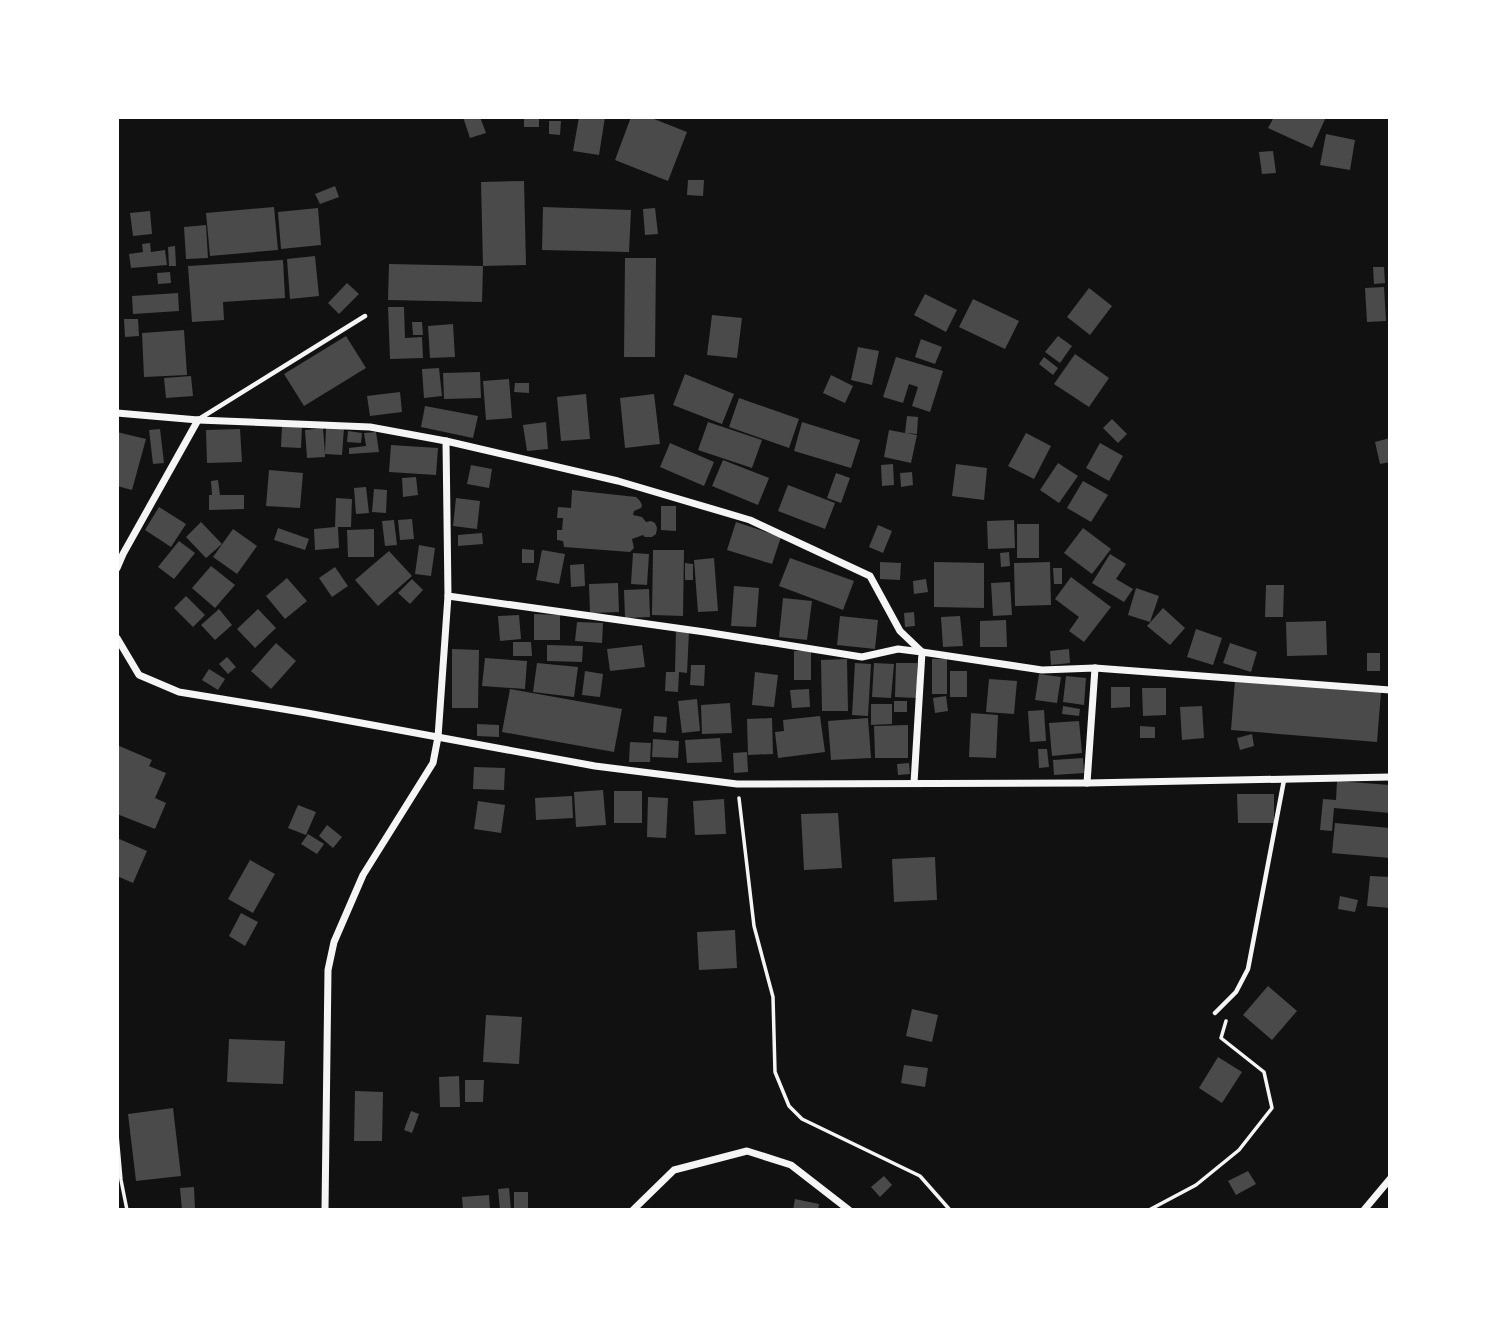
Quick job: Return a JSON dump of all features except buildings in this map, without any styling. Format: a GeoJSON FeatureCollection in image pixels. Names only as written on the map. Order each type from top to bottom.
{"type":"FeatureCollection","features":[{"type":"Feature","properties":{"kind":"street"},"geometry":{"type":"LineString","coordinates":[[117,413],[198,420],[370,427],[446,441],[618,481],[750,520],[870,576],[900,631],[922,652],[914,783]]}},
{"type":"Feature","properties":{"kind":"street"},"geometry":{"type":"LineString","coordinates":[[117,568],[198,420]]}},
{"type":"Feature","properties":{"kind":"street"},"geometry":{"type":"LineString","coordinates":[[325,1210],[328,970],[334,942],[363,875],[433,763],[438,737],[448,596],[446,441]]}},
{"type":"Feature","properties":{"kind":"street"},"geometry":{"type":"LineString","coordinates":[[448,596],[862,657],[898,649],[1042,670],[1095,668],[1388,688]]}},
{"type":"Feature","properties":{"kind":"street"},"geometry":{"type":"LineString","coordinates":[[117,638],[139,675],[179,692],[595,766],[737,784],[1087,783],[1390,777]]}},
{"type":"Feature","properties":{"kind":"street"},"geometry":{"type":"LineString","coordinates":[[1087,783],[1095,668]]}},
{"type":"Feature","properties":{"kind":"street"},"geometry":{"type":"LineString","coordinates":[[633,1210],[674,1170],[747,1152],[791,1165],[849,1210]]}},
{"type":"Feature","properties":{"kind":"street"},"geometry":{"type":"LineString","coordinates":[[1364,1210],[1390,1179]]}},
{"type":"Feature","properties":{"kind":"lane"},"geometry":{"type":"LineString","coordinates":[[198,420],[365,316]]}},
{"type":"Feature","properties":{"kind":"lane"},"geometry":{"type":"LineString","coordinates":[[1215,1013],[1236,992],[1248,969],[1284,779]]}},
{"type":"Feature","properties":{"kind":"path"},"geometry":{"type":"LineString","coordinates":[[737,784],[754,926],[773,997],[775,1072],[789,1106],[802,1119],[920,1176],[950,1210]]}},
{"type":"Feature","properties":{"kind":"path"},"geometry":{"type":"LineString","coordinates":[[1149,1210],[1196,1185],[1239,1150],[1272,1108],[1264,1072],[1221,1038],[1236,992]]}},
{"type":"Feature","properties":{"kind":"path"},"geometry":{"type":"LineString","coordinates":[[117,1135],[127,1210]]}}]}
